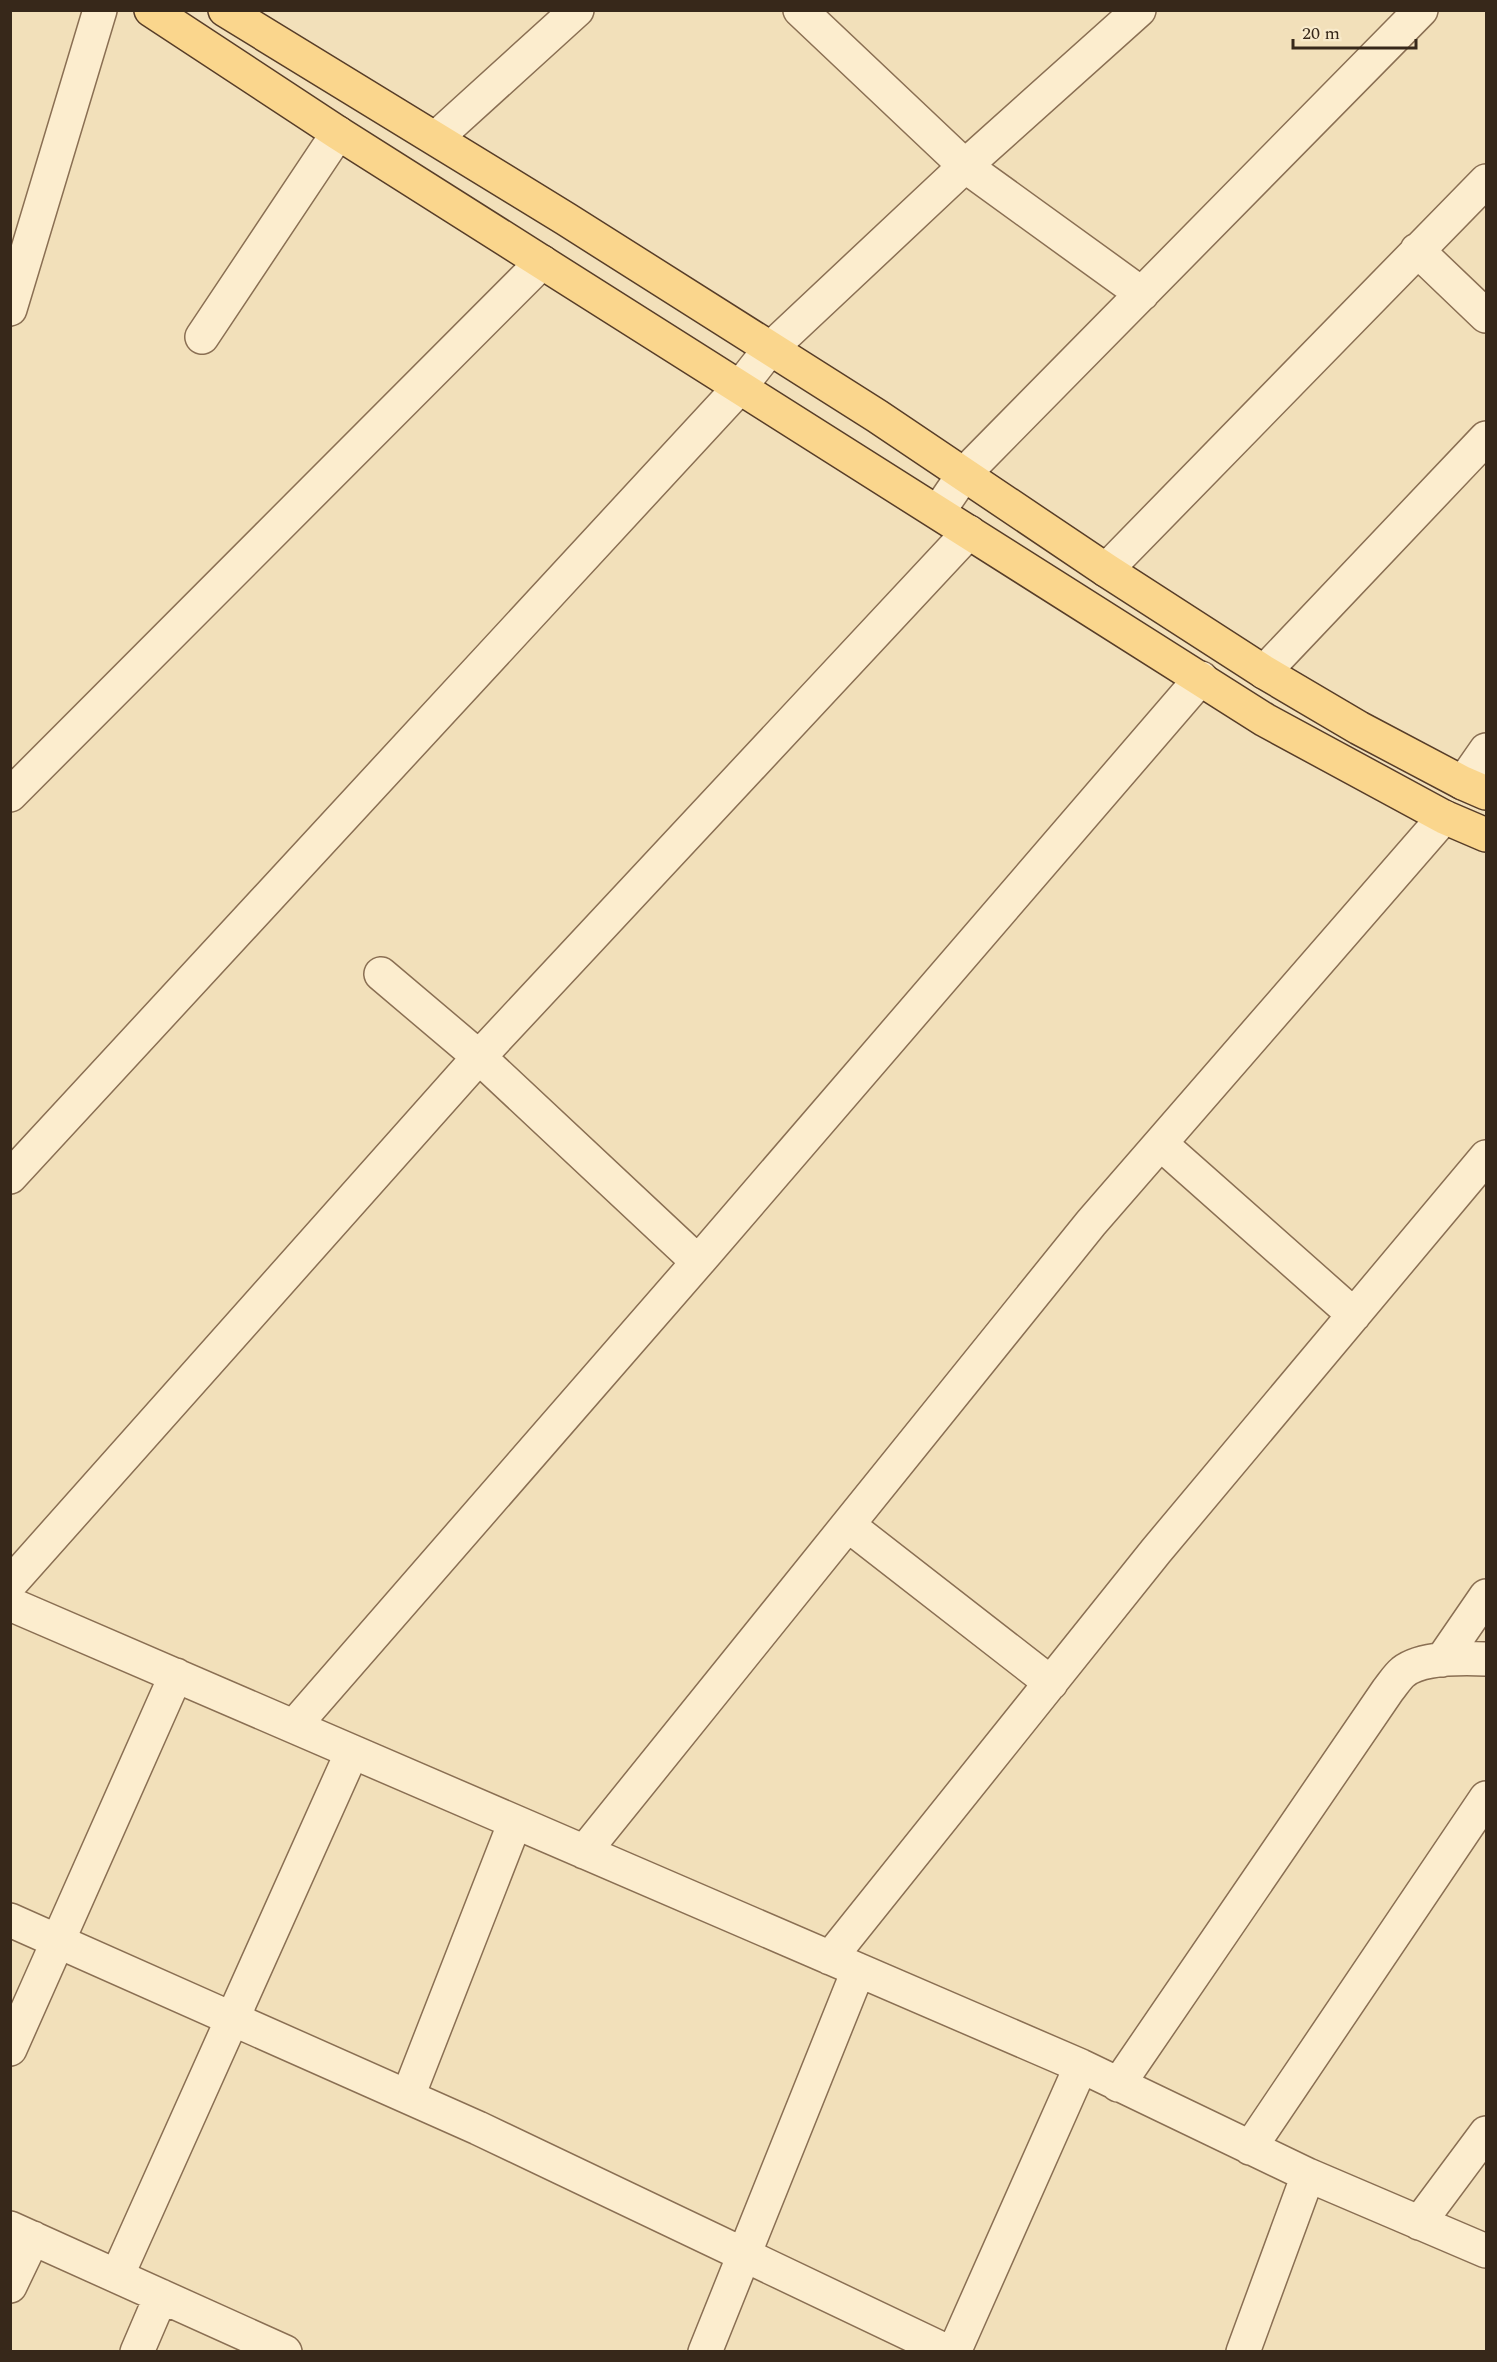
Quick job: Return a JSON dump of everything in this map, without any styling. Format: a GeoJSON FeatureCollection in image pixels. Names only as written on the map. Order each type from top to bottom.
{"type":"FeatureCollection","features":[{"type":"Feature","properties":{"kind":"main road"},"geometry":{"type":"LineString","coordinates":[[151,10],[338,133],[1265,720],[1444,817],[1486,835]]}},
{"type":"Feature","properties":{"kind":"main road"},"geometry":{"type":"LineString","coordinates":[[225,10],[436,138],[770,350],[964,474],[1106,570],[1264,672],[1359,728],[1475,788]]}},
{"type":"Feature","properties":{"kind":"street"},"geometry":{"type":"LineString","coordinates":[[10,309],[100,10]]}},
{"type":"Feature","properties":{"kind":"street"},"geometry":{"type":"LineString","coordinates":[[436,138],[577,10]]}},
{"type":"Feature","properties":{"kind":"street"},"geometry":{"type":"LineString","coordinates":[[800,10],[965,166],[1142,294]]}},
{"type":"Feature","properties":{"kind":"street"},"geometry":{"type":"LineString","coordinates":[[10,1177],[740,387],[770,350],[965,166],[1139,10]]}},
{"type":"Feature","properties":{"kind":"street"},"geometry":{"type":"LineString","coordinates":[[938,512],[964,474],[1421,10]]}},
{"type":"Feature","properties":{"kind":"street"},"geometry":{"type":"LineString","coordinates":[[202,337],[338,133]]}},
{"type":"Feature","properties":{"kind":"street"},"geometry":{"type":"LineString","coordinates":[[1106,570],[1486,181]]}},
{"type":"Feature","properties":{"kind":"street"},"geometry":{"type":"LineString","coordinates":[[1417,250],[1486,316]]}},
{"type":"Feature","properties":{"kind":"street"},"geometry":{"type":"LineString","coordinates":[[10,795],[542,262]]}},
{"type":"Feature","properties":{"kind":"street"},"geometry":{"type":"LineString","coordinates":[[1264,672],[1486,438]]}},
{"type":"Feature","properties":{"kind":"street"},"geometry":{"type":"LineString","coordinates":[[10,1584],[479,1057],[969,532]]}},
{"type":"Feature","properties":{"kind":"street"},"geometry":{"type":"LineString","coordinates":[[294,1726],[698,1262],[1200,678]]}},
{"type":"Feature","properties":{"kind":"street"},"geometry":{"type":"LineString","coordinates":[[1475,788],[1486,750]]}},
{"type":"Feature","properties":{"kind":"street"},"geometry":{"type":"LineString","coordinates":[[584,1852],[1091,1223],[1444,817]]}},
{"type":"Feature","properties":{"kind":"street"},"geometry":{"type":"LineString","coordinates":[[381,974],[479,1057],[698,1262]]}},
{"type":"Feature","properties":{"kind":"street"},"geometry":{"type":"LineString","coordinates":[[1161,1144],[1354,1315]]}},
{"type":"Feature","properties":{"kind":"street"},"geometry":{"type":"LineString","coordinates":[[705,2352],[746,2255],[844,1965],[1051,1683],[1156,1551],[1486,1157]]}},
{"type":"Feature","properties":{"kind":"street"},"geometry":{"type":"LineString","coordinates":[[848,1525],[1051,1683]]}},
{"type":"Feature","properties":{"kind":"street"},"geometry":{"type":"LineString","coordinates":[[1442,1660],[1486,1596]]}},
{"type":"Feature","properties":{"kind":"street"},"geometry":{"type":"LineString","coordinates":[[10,1604],[1081,2066],[1308,2175],[1486,2252]]}},
{"type":"Feature","properties":{"kind":"street"},"geometry":{"type":"LineString","coordinates":[[1118,2085],[1388,1690],[1404,1671],[1426,1662],[1486,1659]]}},
{"type":"Feature","properties":{"kind":"street"},"geometry":{"type":"LineString","coordinates":[[10,2049],[176,1675]]}},
{"type":"Feature","properties":{"kind":"street"},"geometry":{"type":"LineString","coordinates":[[117,2276],[352,1752]]}},
{"type":"Feature","properties":{"kind":"street"},"geometry":{"type":"LineString","coordinates":[[1250,2148],[1486,1798]]}},
{"type":"Feature","properties":{"kind":"street"},"geometry":{"type":"LineString","coordinates":[[408,2096],[515,1822]]}},
{"type":"Feature","properties":{"kind":"street"},"geometry":{"type":"LineString","coordinates":[[10,1920],[408,2096],[948,2352]]}},
{"type":"Feature","properties":{"kind":"street"},"geometry":{"type":"LineString","coordinates":[[954,2352],[1081,2066]]}},
{"type":"Feature","properties":{"kind":"street"},"geometry":{"type":"LineString","coordinates":[[1419,2223],[1486,2133]]}},
{"type":"Feature","properties":{"kind":"street"},"geometry":{"type":"LineString","coordinates":[[1243,2352],[1308,2175]]}},
{"type":"Feature","properties":{"kind":"street"},"geometry":{"type":"LineString","coordinates":[[10,2286],[22,2233],[285,2352]]}},
{"type":"Feature","properties":{"kind":"street"},"geometry":{"type":"LineString","coordinates":[[137,2352],[161,2296]]}}]}
